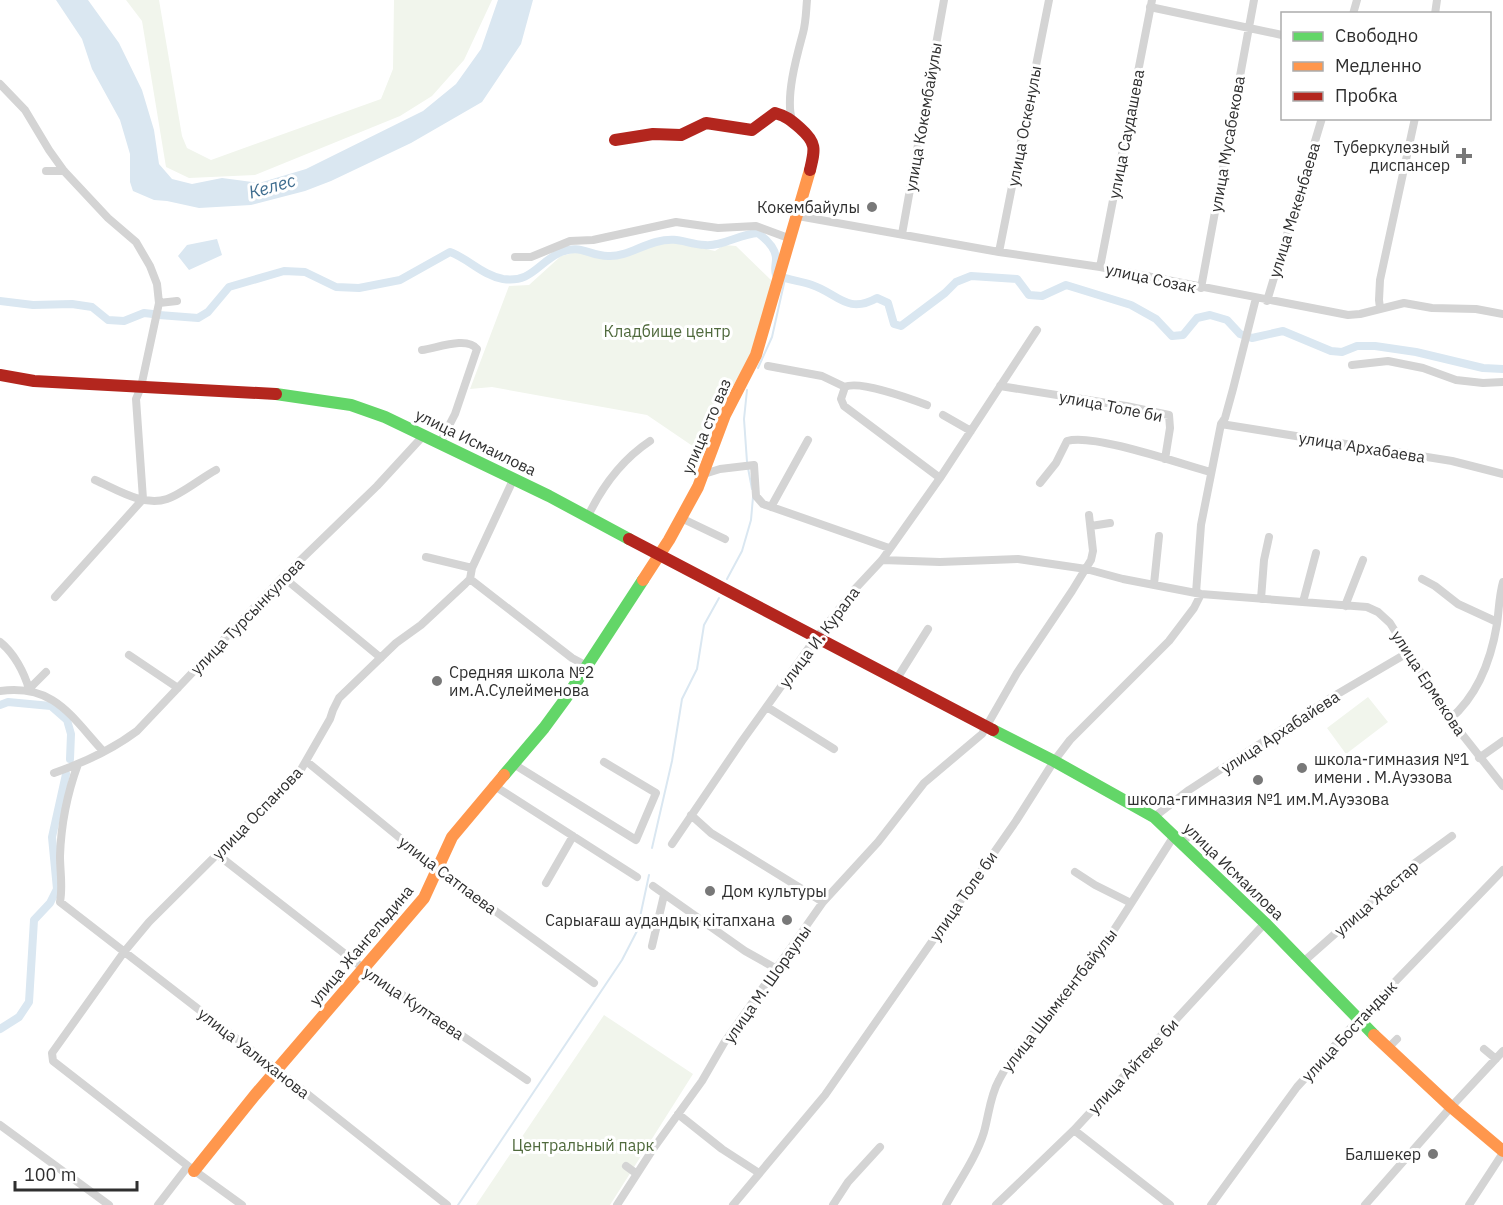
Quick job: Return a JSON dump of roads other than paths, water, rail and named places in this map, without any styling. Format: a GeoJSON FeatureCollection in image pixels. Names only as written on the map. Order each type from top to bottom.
{"type":"FeatureCollection","features":[{"type":"Feature","properties":{"kind":"main road"},"geometry":{"type":"LineString","coordinates":[[615,140],[653,134],[681,135],[706,123],[752,130],[775,113],[792,120]]}},
{"type":"Feature","properties":{"kind":"main road","name":"улица сто ваз"},"geometry":{"type":"LineString","coordinates":[[659,554],[704,474],[725,415],[760,346],[814,153],[811,138],[792,120]]}},
{"type":"Feature","properties":{"kind":"main road","name":"улица Исмаилова"},"geometry":{"type":"LineString","coordinates":[[0,375],[33,381],[141,387],[291,389],[385,417],[588,516],[896,680],[1054,761],[1154,817],[1266,923],[1358,1020],[1450,1107],[1503,1152]]}},
{"type":"Feature","properties":{"kind":"main road","name":"улица Жангельдина"},"geometry":{"type":"LineString","coordinates":[[191,1168],[424,898],[439,870],[452,837],[493,785],[544,728],[659,554]]}},
{"type":"Feature","properties":{"kind":"street"},"geometry":{"type":"LineString","coordinates":[[792,120],[790,110],[795,61],[804,30],[807,0]]}},
{"type":"Feature","properties":{"kind":"street","name":"улица Кокембайулы"},"geometry":{"type":"LineString","coordinates":[[902,234],[944,0]]}},
{"type":"Feature","properties":{"kind":"street","name":"улица Оскенулы"},"geometry":{"type":"LineString","coordinates":[[999,252],[1049,0]]}},
{"type":"Feature","properties":{"kind":"street","name":"улица Мусабекова"},"geometry":{"type":"LineString","coordinates":[[1201,288],[1254,0]]}},
{"type":"Feature","properties":{"kind":"street"},"geometry":{"type":"LineString","coordinates":[[1151,4],[1281,36]]}},
{"type":"Feature","properties":{"kind":"street","name":"улица Саудашева"},"geometry":{"type":"LineString","coordinates":[[1100,267],[1151,4]]}},
{"type":"Feature","properties":{"kind":"street"},"geometry":{"type":"LineString","coordinates":[[0,84],[25,110],[64,171],[141,249],[157,284],[159,303],[141,387],[136,399],[143,499],[55,597]]}},
{"type":"Feature","properties":{"kind":"street","name":"улица Мекенбаева"},"geometry":{"type":"LineString","coordinates":[[1267,301],[1321,120]]}},
{"type":"Feature","properties":{"kind":"street"},"geometry":{"type":"LineString","coordinates":[[1380,308],[1380,280],[1415,120]]}},
{"type":"Feature","properties":{"kind":"street"},"geometry":{"type":"LineString","coordinates":[[45,171],[64,171]]}},
{"type":"Feature","properties":{"kind":"street","name":"улица Созак"},"geometry":{"type":"LineString","coordinates":[[798,216],[999,252],[1100,267],[1348,315],[1404,303],[1432,308],[1476,309],[1503,314]]}},
{"type":"Feature","properties":{"kind":"street"},"geometry":{"type":"LineString","coordinates":[[515,257],[531,257],[570,241],[593,240],[676,222],[718,228],[756,226],[791,238]]}},
{"type":"Feature","properties":{"kind":"street","name":"улица Толе би"},"geometry":{"type":"LineString","coordinates":[[733,1205],[825,1095],[1070,740],[1169,641],[1194,608],[1198,594],[1201,525],[1210,472],[1256,298]]}},
{"type":"Feature","properties":{"kind":"street"},"geometry":{"type":"LineString","coordinates":[[159,303],[177,301]]}},
{"type":"Feature","properties":{"kind":"street","name":"улица И. Курала"},"geometry":{"type":"LineString","coordinates":[[672,844],[817,638],[854,590],[882,560],[940,478],[1037,330]]}},
{"type":"Feature","properties":{"kind":"street"},"geometry":{"type":"LineString","coordinates":[[423,350],[462,342],[475,346],[477,349],[468,388],[440,443]]}},
{"type":"Feature","properties":{"kind":"street"},"geometry":{"type":"LineString","coordinates":[[1352,364],[1388,361],[1422,368],[1456,380],[1483,383],[1503,382]]}},
{"type":"Feature","properties":{"kind":"street"},"geometry":{"type":"LineString","coordinates":[[768,366],[822,376],[845,387],[854,384],[907,397],[927,405]]}},
{"type":"Feature","properties":{"kind":"street","name":"улица Толе би"},"geometry":{"type":"LineString","coordinates":[[1000,386],[1126,406],[1169,416],[1170,428],[1165,459]]}},
{"type":"Feature","properties":{"kind":"street"},"geometry":{"type":"LineString","coordinates":[[845,387],[841,399],[844,406],[940,478]]}},
{"type":"Feature","properties":{"kind":"street"},"geometry":{"type":"LineString","coordinates":[[943,415],[971,431]]}},
{"type":"Feature","properties":{"kind":"street","name":"улица Архабаева"},"geometry":{"type":"LineString","coordinates":[[1221,424],[1452,461],[1503,474]]}},
{"type":"Feature","properties":{"kind":"street","name":"улица Турсынкулова"},"geometry":{"type":"LineString","coordinates":[[54,773],[78,764],[125,740],[137,731],[424,435]]}},
{"type":"Feature","properties":{"kind":"street"},"geometry":{"type":"LineString","coordinates":[[1040,483],[1056,463],[1067,441],[1072,439],[1103,442],[1210,472]]}},
{"type":"Feature","properties":{"kind":"street"},"geometry":{"type":"LineString","coordinates":[[771,507],[808,440]]}},
{"type":"Feature","properties":{"kind":"street"},"geometry":{"type":"LineString","coordinates":[[588,516],[602,490],[624,463],[635,451],[651,441]]}},
{"type":"Feature","properties":{"kind":"street"},"geometry":{"type":"LineString","coordinates":[[1056,463],[1060,466],[1061,472]]}},
{"type":"Feature","properties":{"kind":"street"},"geometry":{"type":"LineString","coordinates":[[704,474],[720,469],[754,465],[756,496],[763,504],[889,548]]}},
{"type":"Feature","properties":{"kind":"street"},"geometry":{"type":"LineString","coordinates":[[95,480],[132,497],[152,501],[168,499],[216,470]]}},
{"type":"Feature","properties":{"kind":"street"},"geometry":{"type":"LineString","coordinates":[[514,478],[472,568],[470,579],[572,658],[587,666]]}},
{"type":"Feature","properties":{"kind":"street"},"geometry":{"type":"LineString","coordinates":[[986,727],[1017,673],[1092,557],[1089,515]]}},
{"type":"Feature","properties":{"kind":"street"},"geometry":{"type":"LineString","coordinates":[[681,518],[725,539]]}},
{"type":"Feature","properties":{"kind":"street"},"geometry":{"type":"LineString","coordinates":[[1091,526],[1110,523]]}},
{"type":"Feature","properties":{"kind":"street"},"geometry":{"type":"LineString","coordinates":[[1154,584],[1159,536]]}},
{"type":"Feature","properties":{"kind":"street"},"geometry":{"type":"LineString","coordinates":[[1261,599],[1264,560],[1269,537]]}},
{"type":"Feature","properties":{"kind":"street"},"geometry":{"type":"LineString","coordinates":[[1303,602],[1317,553]]}},
{"type":"Feature","properties":{"kind":"street"},"geometry":{"type":"LineString","coordinates":[[426,557],[472,568]]}},
{"type":"Feature","properties":{"kind":"street","name":"улица Ермекова"},"geometry":{"type":"LineString","coordinates":[[882,560],[940,562],[1018,559],[1086,569],[1198,594],[1361,606],[1378,612],[1390,623],[1450,719],[1503,786]]}},
{"type":"Feature","properties":{"kind":"street"},"geometry":{"type":"LineString","coordinates":[[1345,606],[1363,560]]}},
{"type":"Feature","properties":{"kind":"street"},"geometry":{"type":"LineString","coordinates":[[284,577],[381,658]]}},
{"type":"Feature","properties":{"kind":"street","name":"улица Оспанова"},"geometry":{"type":"LineString","coordinates":[[191,1168],[53,1061],[51,1056],[124,952],[157,914],[287,787],[306,761],[339,698],[396,643],[421,625],[470,579]]}},
{"type":"Feature","properties":{"kind":"street"},"geometry":{"type":"LineString","coordinates":[[1422,579],[1458,603],[1497,622]]}},
{"type":"Feature","properties":{"kind":"street"},"geometry":{"type":"LineString","coordinates":[[1450,719],[1464,707],[1476,688],[1492,649],[1503,582]]}},
{"type":"Feature","properties":{"kind":"street"},"geometry":{"type":"LineString","coordinates":[[896,680],[928,629]]}},
{"type":"Feature","properties":{"kind":"street"},"geometry":{"type":"LineString","coordinates":[[0,642],[6,646],[25,675],[29,689]]}},
{"type":"Feature","properties":{"kind":"street","name":"улица Архабайева"},"geometry":{"type":"LineString","coordinates":[[1154,817],[1189,790],[1329,699],[1409,652]]}},
{"type":"Feature","properties":{"kind":"street"},"geometry":{"type":"LineString","coordinates":[[129,655],[178,688]]}},
{"type":"Feature","properties":{"kind":"street"},"geometry":{"type":"LineString","coordinates":[[1366,685],[1379,671]]}},
{"type":"Feature","properties":{"kind":"street"},"geometry":{"type":"LineString","coordinates":[[29,689],[46,672]]}},
{"type":"Feature","properties":{"kind":"street"},"geometry":{"type":"LineString","coordinates":[[0,690],[29,689],[64,707],[103,751]]}},
{"type":"Feature","properties":{"kind":"street"},"geometry":{"type":"LineString","coordinates":[[767,707],[834,748]]}},
{"type":"Feature","properties":{"kind":"street","name":"улица М. Шораулы"},"geometry":{"type":"LineString","coordinates":[[617,1205],[702,1081],[724,1043],[823,902],[878,842],[918,790],[978,738],[986,727]]}},
{"type":"Feature","properties":{"kind":"street"},"geometry":{"type":"LineString","coordinates":[[1479,758],[1503,741]]}},
{"type":"Feature","properties":{"kind":"street","name":"улица Сатпаева"},"geometry":{"type":"LineString","coordinates":[[306,761],[439,870],[594,983]]}},
{"type":"Feature","properties":{"kind":"street"},"geometry":{"type":"LineString","coordinates":[[512,763],[636,840],[656,793],[603,762]]}},
{"type":"Feature","properties":{"kind":"street","name":"улица Уалиханова"},"geometry":{"type":"LineString","coordinates":[[78,764],[66,807],[60,858],[62,882],[60,902],[447,1205]]}},
{"type":"Feature","properties":{"kind":"street"},"geometry":{"type":"LineString","coordinates":[[493,785],[636,877]]}},
{"type":"Feature","properties":{"kind":"street"},"geometry":{"type":"LineString","coordinates":[[692,815],[711,833],[823,902]]}},
{"type":"Feature","properties":{"kind":"street"},"geometry":{"type":"LineString","coordinates":[[1177,839],[1195,833]]}},
{"type":"Feature","properties":{"kind":"street"},"geometry":{"type":"LineString","coordinates":[[546,883],[573,836]]}},
{"type":"Feature","properties":{"kind":"street","name":"улица Жастар"},"geometry":{"type":"LineString","coordinates":[[1302,963],[1415,863],[1452,836]]}},
{"type":"Feature","properties":{"kind":"street","name":"улица Шымкентбайулы"},"geometry":{"type":"LineString","coordinates":[[946,1205],[977,1149],[999,1079],[1011,1061],[1074,987],[1177,839]]}},
{"type":"Feature","properties":{"kind":"street","name":"улица Култаева"},"geometry":{"type":"LineString","coordinates":[[218,855],[363,968],[527,1080]]}},
{"type":"Feature","properties":{"kind":"street","name":"улица Бостандык"},"geometry":{"type":"LineString","coordinates":[[1210,1205],[1297,1086],[1503,870]]}},
{"type":"Feature","properties":{"kind":"street"},"geometry":{"type":"LineString","coordinates":[[1074,872],[1131,903]]}},
{"type":"Feature","properties":{"kind":"street"},"geometry":{"type":"LineString","coordinates":[[653,886],[745,951],[777,969]]}},
{"type":"Feature","properties":{"kind":"street"},"geometry":{"type":"LineString","coordinates":[[652,946],[664,895]]}},
{"type":"Feature","properties":{"kind":"street","name":"улица Айтеке би"},"geometry":{"type":"LineString","coordinates":[[996,1205],[1074,1130],[1266,923]]}},
{"type":"Feature","properties":{"kind":"street"},"geometry":{"type":"LineString","coordinates":[[1388,1048],[1397,1039]]}},
{"type":"Feature","properties":{"kind":"street"},"geometry":{"type":"LineString","coordinates":[[1484,1049],[1496,1059]]}},
{"type":"Feature","properties":{"kind":"street"},"geometry":{"type":"LineString","coordinates":[[1365,1205],[1450,1107],[1503,1051]]}},
{"type":"Feature","properties":{"kind":"street"},"geometry":{"type":"LineString","coordinates":[[678,1114],[722,1149],[759,1173]]}},
{"type":"Feature","properties":{"kind":"street"},"geometry":{"type":"LineString","coordinates":[[0,1125],[109,1205]]}},
{"type":"Feature","properties":{"kind":"street"},"geometry":{"type":"LineString","coordinates":[[1074,1130],[1170,1205]]}},
{"type":"Feature","properties":{"kind":"street"},"geometry":{"type":"LineString","coordinates":[[833,1205],[848,1182],[880,1146]]}},
{"type":"Feature","properties":{"kind":"street"},"geometry":{"type":"LineString","coordinates":[[1469,1205],[1503,1152]]}},
{"type":"Feature","properties":{"kind":"street"},"geometry":{"type":"LineString","coordinates":[[626,1166],[637,1174]]}},
{"type":"Feature","properties":{"kind":"street"},"geometry":{"type":"LineString","coordinates":[[191,1168],[242,1205]]}},
{"type":"Feature","properties":{"kind":"street","name":"улица Жангельдина"},"geometry":{"type":"LineString","coordinates":[[158,1205],[191,1168]]}},
{"type":"Feature","properties":{"kind":"water","name":"Келес"},"geometry":{"type":"Polygon","coordinates":[[[56,0],[88,0],[119,43],[142,90],[154,130],[159,164],[172,179],[192,184],[222,178],[259,183],[306,169],[423,111],[456,84],[481,49],[498,0],[533,0],[521,44],[482,102],[411,143],[305,191],[251,205],[199,208],[154,200],[133,191],[130,182],[130,154],[120,120],[92,69],[82,39],[56,0]]]}},
{"type":"Feature","properties":{"kind":"water"},"geometry":{"type":"Polygon","coordinates":[[[217,239],[222,255],[189,270],[178,256],[187,245],[217,239]]]}},
{"type":"Feature","properties":{"kind":"waterway"},"geometry":{"type":"LineString","coordinates":[[159,315],[198,318],[208,312],[229,287],[284,271],[305,272],[336,287],[359,288],[400,280],[450,252],[495,277],[513,279],[533,272],[551,257],[566,250],[573,249],[614,256],[664,240],[711,245],[758,233],[774,251],[776,275],[812,285],[850,303],[867,303],[877,298],[888,303],[894,324],[901,326],[956,282],[971,276],[1017,279],[1029,295],[1042,296],[1066,285],[1131,305],[1156,319],[1172,336],[1183,335],[1197,318],[1210,315],[1227,320],[1240,334],[1252,338],[1283,331],[1331,351],[1342,352],[1357,346],[1375,346],[1416,352],[1483,368],[1503,369]]}},
{"type":"Feature","properties":{"kind":"waterway"},"geometry":{"type":"LineString","coordinates":[[758,368],[772,337],[785,279]]}},
{"type":"Feature","properties":{"kind":"waterway"},"geometry":{"type":"LineString","coordinates":[[0,301],[33,305],[72,304],[92,307],[108,320],[124,321],[144,313],[153,314]]}},
{"type":"Feature","properties":{"kind":"waterway"},"geometry":{"type":"LineString","coordinates":[[747,390],[744,419],[747,462]]}},
{"type":"Feature","properties":{"kind":"waterway"},"geometry":{"type":"LineString","coordinates":[[748,468],[752,489]]}},
{"type":"Feature","properties":{"kind":"waterway"},"geometry":{"type":"LineString","coordinates":[[727,579],[742,551],[751,520],[753,497]]}},
{"type":"Feature","properties":{"kind":"waterway"},"geometry":{"type":"LineString","coordinates":[[652,848],[672,761],[682,699],[697,669],[704,625],[719,598]]}},
{"type":"Feature","properties":{"kind":"waterway"},"geometry":{"type":"LineString","coordinates":[[0,705],[8,702],[51,706],[67,720],[71,734],[70,759]]}},
{"type":"Feature","properties":{"kind":"waterway"},"geometry":{"type":"LineString","coordinates":[[0,1029],[19,1017],[29,1002],[34,920],[50,903],[57,889],[52,837],[66,774]]}},
{"type":"Feature","properties":{"kind":"waterway"},"geometry":{"type":"LineString","coordinates":[[458,1205],[622,960],[637,931],[649,875]]}},
{"type":"Feature","properties":{"kind":"place","name":"Туберкулезный диспансер"},"geometry":{"type":"Point","coordinates":[1464,156]}},
{"type":"Feature","properties":{"kind":"place","name":"Кокембайулы"},"geometry":{"type":"Point","coordinates":[872,207]}},
{"type":"Feature","properties":{"kind":"place","name":"Средняя школа №2 им.А.Сулейменова"},"geometry":{"type":"Point","coordinates":[437,681]}},
{"type":"Feature","properties":{"kind":"place","name":"школа-гимназия №1 имени . М.Ауэзова"},"geometry":{"type":"Point","coordinates":[1302,768]}},
{"type":"Feature","properties":{"kind":"place","name":"школа-гимназия №1 им.М.Ауэзова"},"geometry":{"type":"Point","coordinates":[1258,780]}},
{"type":"Feature","properties":{"kind":"place","name":"Дом культуры"},"geometry":{"type":"Point","coordinates":[710,891]}},
{"type":"Feature","properties":{"kind":"place","name":"Сарыағаш аудандық кітапхана"},"geometry":{"type":"Point","coordinates":[787,920]}},
{"type":"Feature","properties":{"kind":"place","name":"Балшекер"},"geometry":{"type":"Point","coordinates":[1433,1154]}},
{"type":"Feature","properties":{"kind":"park label","name":"Кладбище центр"},"geometry":{"type":"Point","coordinates":[667,331]}},
{"type":"Feature","properties":{"kind":"park label","name":"Центральный парк"},"geometry":{"type":"Point","coordinates":[583,1145]}}]}
